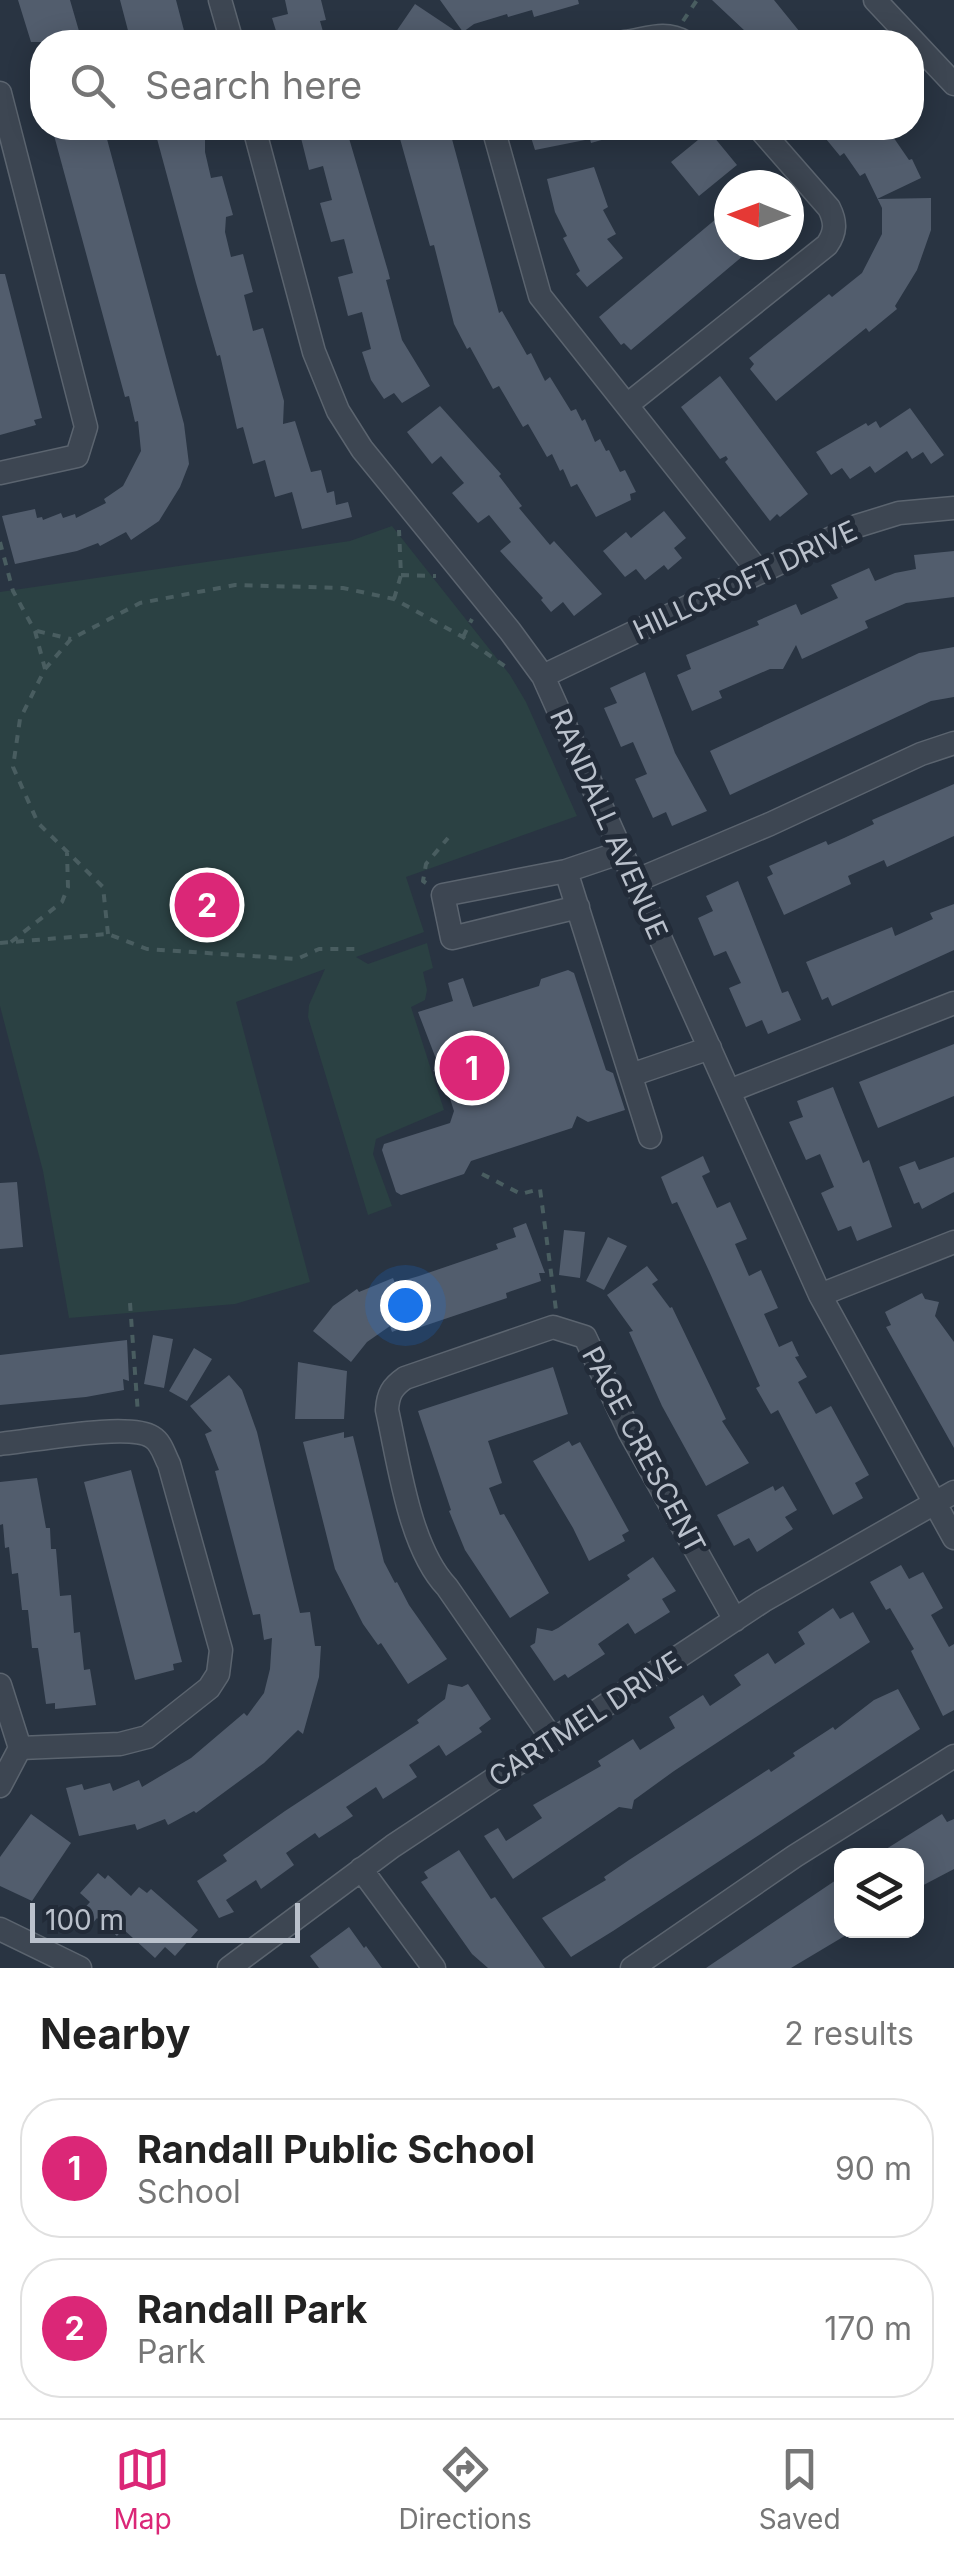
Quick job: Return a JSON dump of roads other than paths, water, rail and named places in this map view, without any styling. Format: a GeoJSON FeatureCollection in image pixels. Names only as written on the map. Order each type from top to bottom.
{"type":"FeatureCollection","features":[{"type":"Feature","properties":{"kind":"street"},"geometry":{"type":"LineString","coordinates":[[220,0],[229,30]]}},
{"type":"Feature","properties":{"kind":"street"},"geometry":{"type":"LineString","coordinates":[[875,0],[903,30]]}},
{"type":"Feature","properties":{"kind":"street"},"geometry":{"type":"LineString","coordinates":[[924,52],[954,84]]}},
{"type":"Feature","properties":{"kind":"street"},"geometry":{"type":"LineString","coordinates":[[0,93],[86,427],[77,456],[0,473]]}},
{"type":"Feature","properties":{"kind":"street","name":"RANDALL AVENUE"},"geometry":{"type":"LineString","coordinates":[[257,140],[314,352],[338,411],[362,449],[500,617],[543,676],[820,1295],[944,1497],[954,1538]]}},
{"type":"Feature","properties":{"kind":"street"},"geometry":{"type":"LineString","coordinates":[[496,140],[540,296],[759,572]]}},
{"type":"Feature","properties":{"kind":"street"},"geometry":{"type":"LineString","coordinates":[[628,405],[833,236],[834,217],[829,208],[769,140]]}},
{"type":"Feature","properties":{"kind":"street","name":"HILLCROFT DRIVE"},"geometry":{"type":"LineString","coordinates":[[543,676],[876,519],[907,511],[954,508]]}},
{"type":"Feature","properties":{"kind":"street"},"geometry":{"type":"LineString","coordinates":[[634,881],[954,743]]}},
{"type":"Feature","properties":{"kind":"street"},"geometry":{"type":"LineString","coordinates":[[578,907],[452,938],[442,895],[566,871],[622,852]]}},
{"type":"Feature","properties":{"kind":"street"},"geometry":{"type":"LineString","coordinates":[[566,871],[650,1137]]}},
{"type":"Feature","properties":{"kind":"street"},"geometry":{"type":"LineString","coordinates":[[730,1091],[954,1002]]}},
{"type":"Feature","properties":{"kind":"street"},"geometry":{"type":"LineString","coordinates":[[631,1075],[710,1048]]}},
{"type":"Feature","properties":{"kind":"street"},"geometry":{"type":"LineString","coordinates":[[820,1295],[954,1242]]}},
{"type":"Feature","properties":{"kind":"street","name":"PAGE CRESCENT"},"geometry":{"type":"LineString","coordinates":[[552,1740],[447,1586],[432,1572],[418,1536],[387,1410],[394,1386],[405,1378],[553,1327],[585,1337],[630,1433],[735,1620]]}},
{"type":"Feature","properties":{"kind":"street"},"geometry":{"type":"LineString","coordinates":[[0,1444],[127,1430],[148,1434],[159,1442],[169,1464],[222,1650],[218,1674],[209,1688],[148,1737],[136,1742],[20,1748]]}},
{"type":"Feature","properties":{"kind":"street","name":"CARTMEL DRIVE"},"geometry":{"type":"LineString","coordinates":[[230,1968],[361,1869],[552,1740],[822,1565],[944,1497]]}},
{"type":"Feature","properties":{"kind":"street"},"geometry":{"type":"LineString","coordinates":[[0,1686],[20,1748],[0,1786]]}},
{"type":"Feature","properties":{"kind":"street"},"geometry":{"type":"LineString","coordinates":[[632,1968],[796,1856],[954,1756]]}},
{"type":"Feature","properties":{"kind":"street"},"geometry":{"type":"LineString","coordinates":[[361,1869],[434,1968]]}},
{"type":"Feature","properties":{"kind":"street"},"geometry":{"type":"LineString","coordinates":[[0,1928],[80,1968]]}},
{"type":"Feature","properties":{"kind":"place","name":"Randall Park"},"geometry":{"type":"Point","coordinates":[207,905]}},
{"type":"Feature","properties":{"kind":"place","name":"Randall Public School"},"geometry":{"type":"Point","coordinates":[472,1068]}}]}
